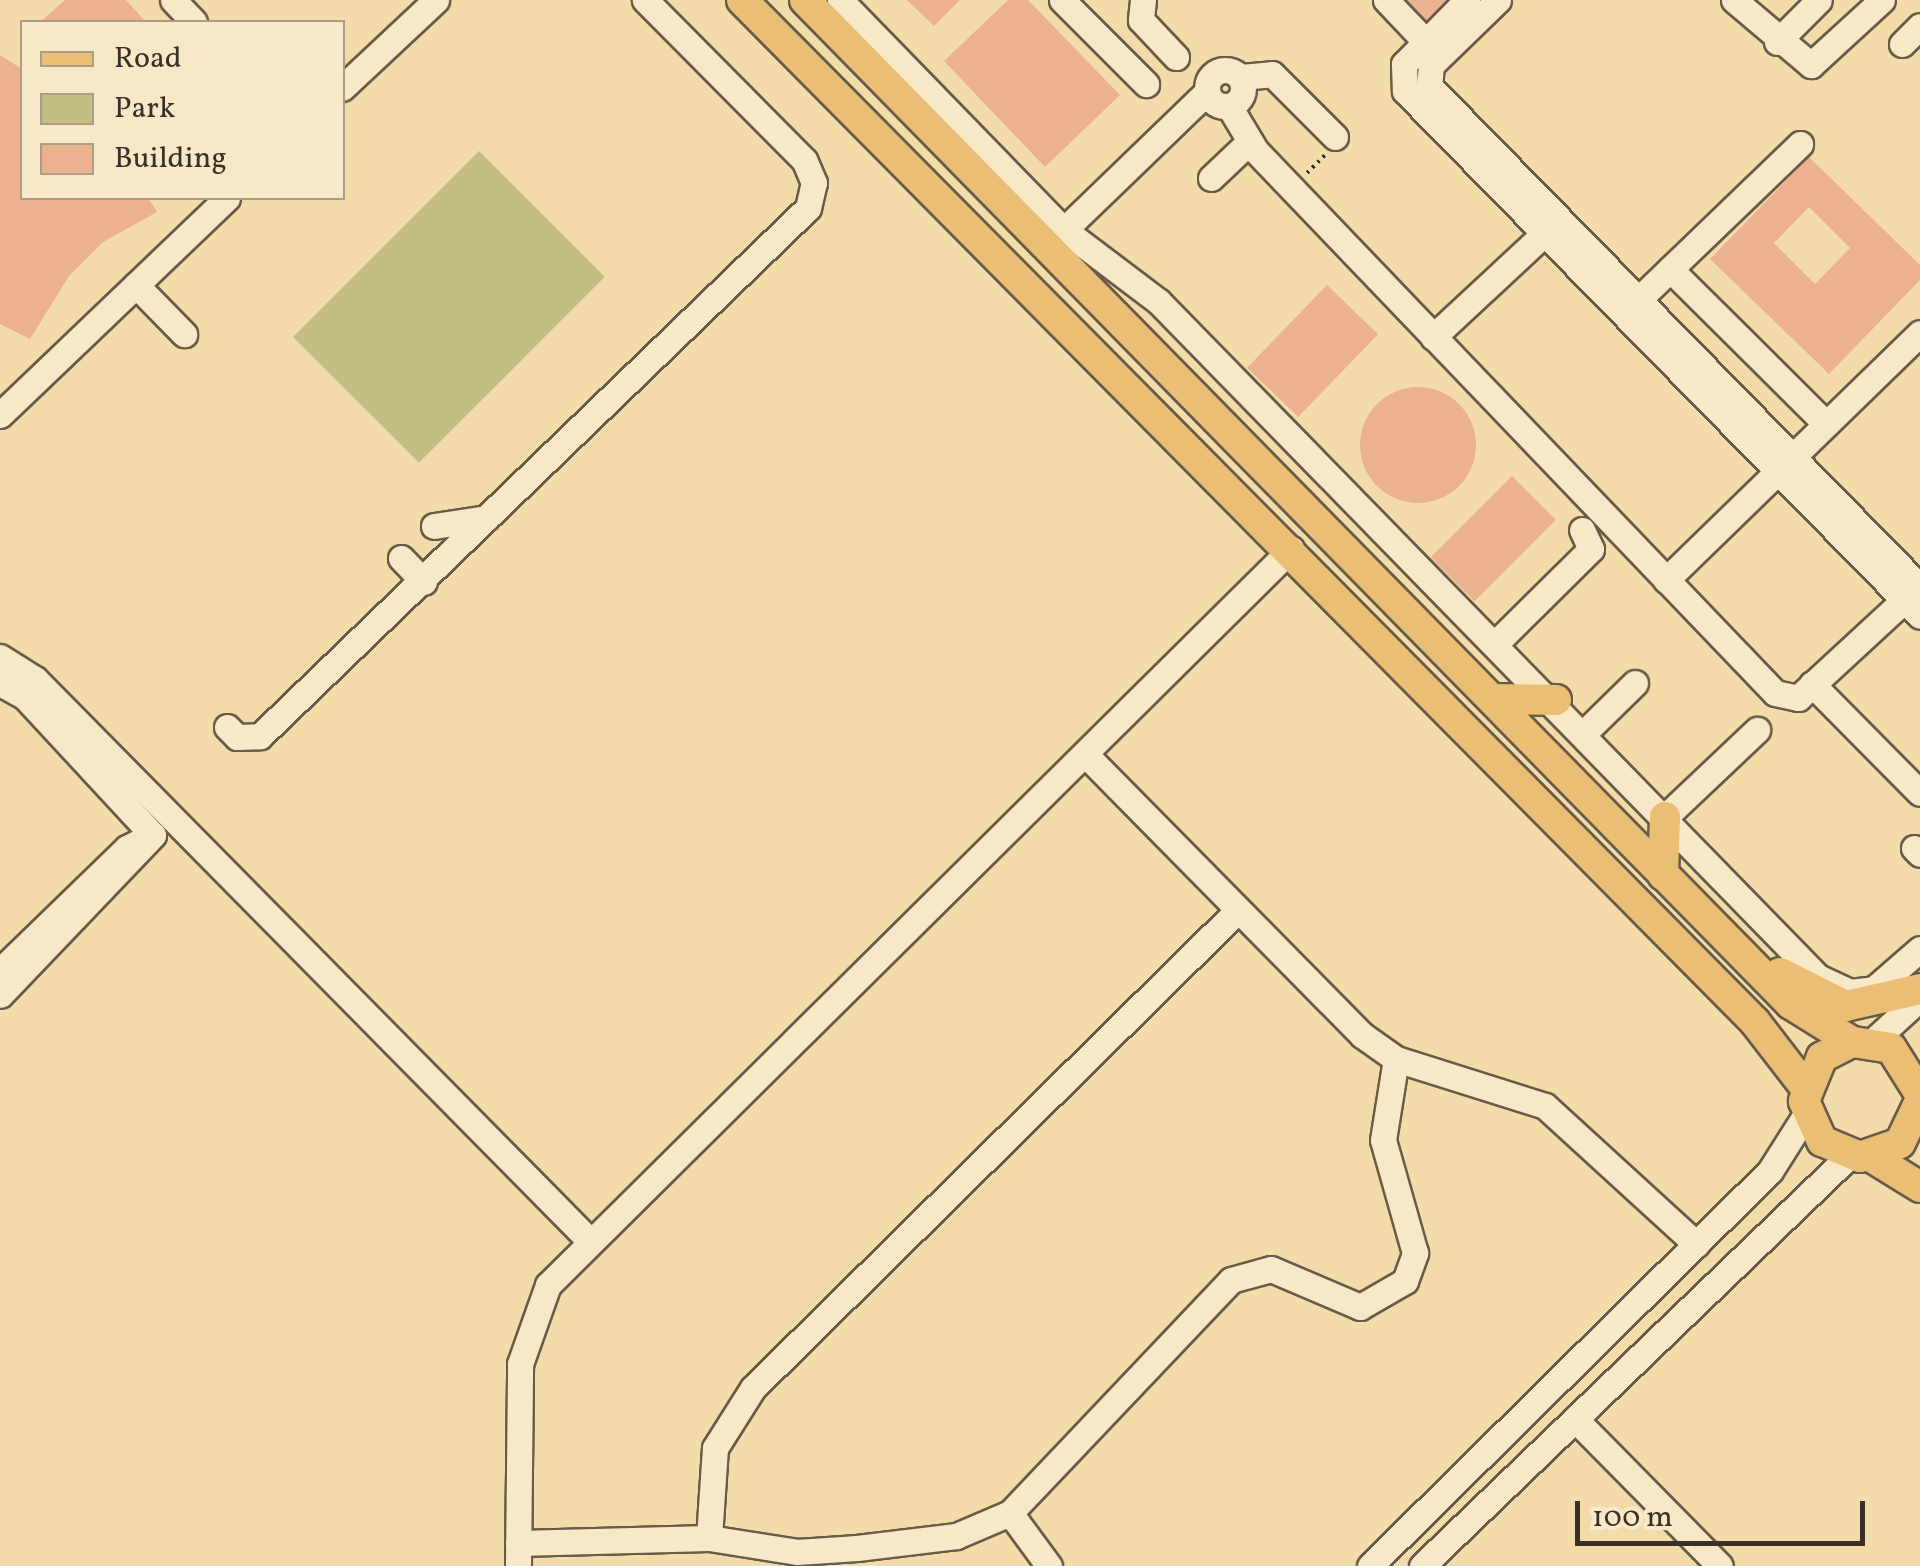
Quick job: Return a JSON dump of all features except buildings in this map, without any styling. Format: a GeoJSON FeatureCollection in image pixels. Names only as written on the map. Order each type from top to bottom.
{"type":"FeatureCollection","features":[{"type":"Feature","properties":{"kind":"main road"},"geometry":{"type":"LineString","coordinates":[[742,0],[1291,549],[1756,1022],[1806,1101],[1822,1141],[1920,1187]]}},
{"type":"Feature","properties":{"kind":"main road"},"geometry":{"type":"LineString","coordinates":[[805,0],[1804,1016],[1906,1061],[1920,1108],[1900,1144],[1860,1156]]}},
{"type":"Feature","properties":{"kind":"main road"},"geometry":{"type":"LineString","coordinates":[[1492,699],[1556,700]]}},
{"type":"Feature","properties":{"kind":"main road"},"geometry":{"type":"LineString","coordinates":[[1663,875],[1665,818]]}},
{"type":"Feature","properties":{"kind":"main road"},"geometry":{"type":"LineString","coordinates":[[1740,952],[1834,1004],[1883,1004],[1920,989]]}},
{"type":"Feature","properties":{"kind":"main road"},"geometry":{"type":"LineString","coordinates":[[1806,1101],[1822,1057],[1862,1042]]}},
{"type":"Feature","properties":{"kind":"street"},"geometry":{"type":"LineString","coordinates":[[173,0],[192,20]]}},
{"type":"Feature","properties":{"kind":"street"},"geometry":{"type":"LineString","coordinates":[[345,85],[436,0]]}},
{"type":"Feature","properties":{"kind":"street"},"geometry":{"type":"LineString","coordinates":[[226,727],[245,740],[260,736],[424,582],[813,196],[804,160],[645,0]]}},
{"type":"Feature","properties":{"kind":"street"},"geometry":{"type":"LineString","coordinates":[[840,0],[1064,230],[1158,302],[1556,700],[1828,984],[1874,989],[1920,949]]}},
{"type":"Feature","properties":{"kind":"street"},"geometry":{"type":"LineString","coordinates":[[1062,0],[1146,84]]}},
{"type":"Feature","properties":{"kind":"street"},"geometry":{"type":"LineString","coordinates":[[1142,0],[1150,30],[1176,56]]}},
{"type":"Feature","properties":{"kind":"street"},"geometry":{"type":"LineString","coordinates":[[1386,0],[1418,67],[1544,234],[1785,464]]}},
{"type":"Feature","properties":{"kind":"street"},"geometry":{"type":"LineString","coordinates":[[1418,67],[1467,0]]}},
{"type":"Feature","properties":{"kind":"street"},"geometry":{"type":"LineString","coordinates":[[1418,67],[1498,0]]}},
{"type":"Feature","properties":{"kind":"street"},"geometry":{"type":"LineString","coordinates":[[1777,42],[1819,0]]}},
{"type":"Feature","properties":{"kind":"street"},"geometry":{"type":"LineString","coordinates":[[1744,3],[1800,63],[1816,63],[1882,0]]}},
{"type":"Feature","properties":{"kind":"street"},"geometry":{"type":"LineString","coordinates":[[1120,59],[1150,30]]}},
{"type":"Feature","properties":{"kind":"street"},"geometry":{"type":"LineString","coordinates":[[1335,137],[1272,74],[1240,77],[1214,73],[1218,99],[1249,142],[1780,697],[1794,700],[1914,601],[1418,67]]}},
{"type":"Feature","properties":{"kind":"street"},"geometry":{"type":"LineString","coordinates":[[1064,230],[1218,99]]}},
{"type":"Feature","properties":{"kind":"street"},"geometry":{"type":"LineString","coordinates":[[1212,178],[1249,142]]}},
{"type":"Feature","properties":{"kind":"street"},"geometry":{"type":"LineString","coordinates":[[1638,300],[1800,144]]}},
{"type":"Feature","properties":{"kind":"street"},"geometry":{"type":"LineString","coordinates":[[0,416],[225,200]]}},
{"type":"Feature","properties":{"kind":"street"},"geometry":{"type":"LineString","coordinates":[[1433,337],[1544,234]]}},
{"type":"Feature","properties":{"kind":"street"},"geometry":{"type":"LineString","coordinates":[[1670,269],[1826,424]]}},
{"type":"Feature","properties":{"kind":"street"},"geometry":{"type":"LineString","coordinates":[[136,285],[184,334]]}},
{"type":"Feature","properties":{"kind":"street"},"geometry":{"type":"LineString","coordinates":[[1666,580],[1920,332]]}},
{"type":"Feature","properties":{"kind":"street"},"geometry":{"type":"LineString","coordinates":[[434,526],[491,516]]}},
{"type":"Feature","properties":{"kind":"street"},"geometry":{"type":"LineString","coordinates":[[1498,642],[1591,549],[1582,530]]}},
{"type":"Feature","properties":{"kind":"street"},"geometry":{"type":"LineString","coordinates":[[1291,549],[589,1240],[548,1285],[523,1342],[518,1554],[709,1538],[797,1552],[857,1548],[956,1536],[1010,1513],[1231,1280],[1272,1269],[1360,1306],[1405,1282],[1415,1253],[1384,1140],[1396,1059]]}},
{"type":"Feature","properties":{"kind":"street"},"geometry":{"type":"LineString","coordinates":[[401,558],[424,582]]}},
{"type":"Feature","properties":{"kind":"street"},"geometry":{"type":"LineString","coordinates":[[0,657],[36,678],[589,1240]]}},
{"type":"Feature","properties":{"kind":"street"},"geometry":{"type":"LineString","coordinates":[[0,683],[26,697],[153,835]]}},
{"type":"Feature","properties":{"kind":"street"},"geometry":{"type":"LineString","coordinates":[[1585,732],[1635,683]]}},
{"type":"Feature","properties":{"kind":"street"},"geometry":{"type":"LineString","coordinates":[[1812,684],[1920,793]]}},
{"type":"Feature","properties":{"kind":"street"},"geometry":{"type":"LineString","coordinates":[[1665,818],[1757,730]]}},
{"type":"Feature","properties":{"kind":"street"},"geometry":{"type":"LineString","coordinates":[[1085,754],[1236,912],[1396,1059],[1545,1106],[1696,1244]]}},
{"type":"Feature","properties":{"kind":"street"},"geometry":{"type":"LineString","coordinates":[[0,971],[126,848],[153,835]]}},
{"type":"Feature","properties":{"kind":"street"},"geometry":{"type":"LineString","coordinates":[[0,996],[153,835]]}},
{"type":"Feature","properties":{"kind":"street"},"geometry":{"type":"LineString","coordinates":[[709,1538],[716,1448],[753,1388],[1236,912]]}},
{"type":"Feature","properties":{"kind":"street"},"geometry":{"type":"LineString","coordinates":[[1862,1042],[1920,998]]}},
{"type":"Feature","properties":{"kind":"street"},"geometry":{"type":"LineString","coordinates":[[1370,1566],[1770,1171],[1806,1101]]}},
{"type":"Feature","properties":{"kind":"street"},"geometry":{"type":"LineString","coordinates":[[1422,1566],[1860,1156]]}},
{"type":"Feature","properties":{"kind":"street"},"geometry":{"type":"LineString","coordinates":[[1575,1419],[1720,1566]]}},
{"type":"Feature","properties":{"kind":"street"},"geometry":{"type":"LineString","coordinates":[[1010,1513],[1050,1566]]}},
{"type":"Feature","properties":{"kind":"path"},"geometry":{"type":"LineString","coordinates":[[1291,188],[1335,137]]}},
{"type":"Feature","properties":{"kind":"green space"},"geometry":{"type":"Polygon","coordinates":[[[479,151],[605,277],[419,463],[293,337],[479,151]]]}}]}
